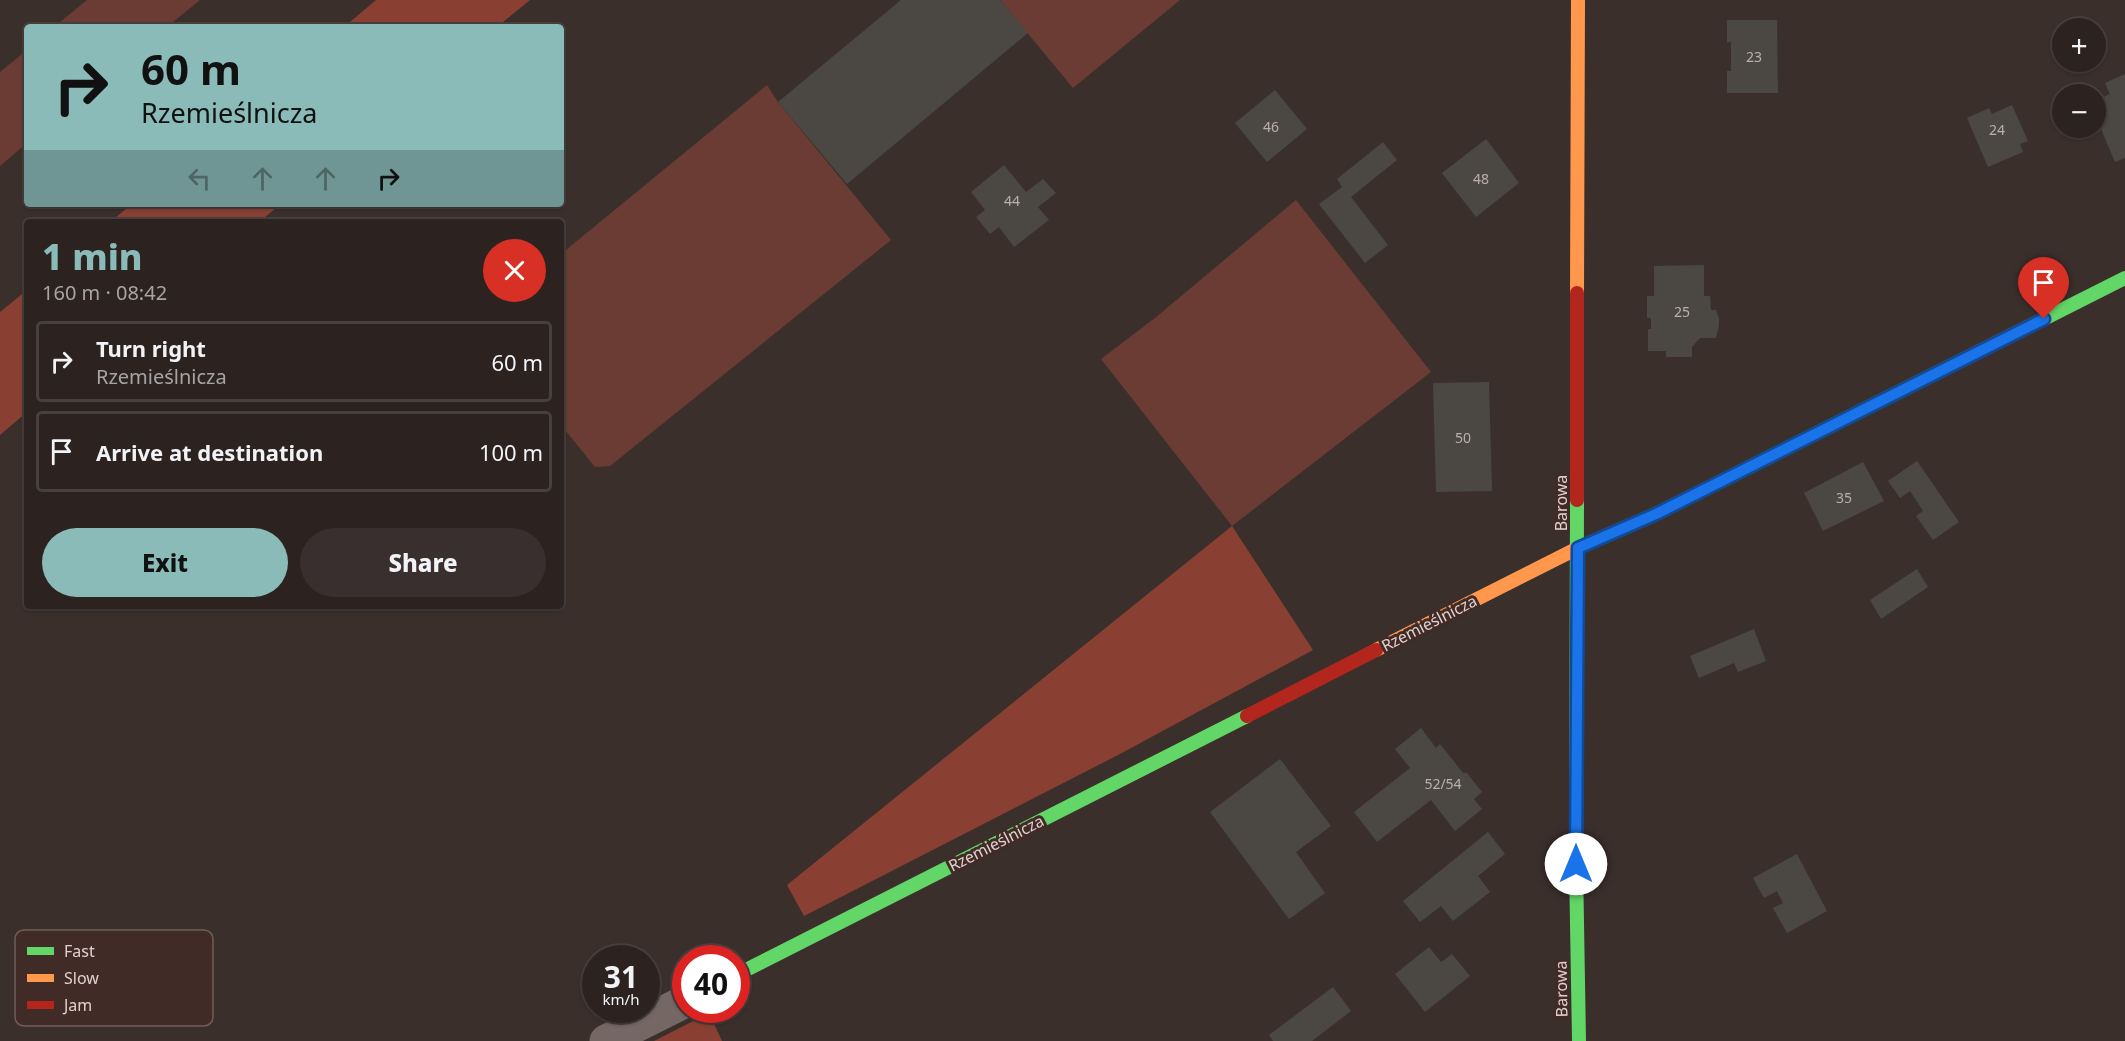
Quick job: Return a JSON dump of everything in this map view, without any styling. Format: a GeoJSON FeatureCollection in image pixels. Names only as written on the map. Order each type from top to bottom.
{"type":"FeatureCollection","features":[{"type":"Feature","properties":{"kind":"street","name":"Barowa"},"geometry":{"type":"LineString","coordinates":[[1578,0],[1576,864],[1579,1041]]}},
{"type":"Feature","properties":{"kind":"street","name":"Rzemieślnicza"},"geometry":{"type":"LineString","coordinates":[[750,968],[1578,548],[1656,514],[2125,278]]}},
{"type":"Feature","properties":{"kind":"street"},"geometry":{"type":"LineString","coordinates":[[606,1041],[672,1008]]}},
{"type":"Feature","properties":{"kind":"shaded area"},"geometry":{"type":"Polygon","coordinates":[[[87,0],[200,0],[171,24],[58,24],[87,0]]]}},
{"type":"Feature","properties":{"kind":"shaded area"},"geometry":{"type":"Polygon","coordinates":[[[376,0],[530,0],[501,24],[348,24],[376,0]]]}},
{"type":"Feature","properties":{"kind":"shaded area"},"geometry":{"type":"Polygon","coordinates":[[[1000,0],[1180,0],[1073,88],[1000,0]]]}},
{"type":"Feature","properties":{"kind":"shaded area"},"geometry":{"type":"Polygon","coordinates":[[[24,52],[24,146],[0,166],[0,72],[24,52]]]}},
{"type":"Feature","properties":{"kind":"shaded area"},"geometry":{"type":"Polygon","coordinates":[[[767,85],[778,102],[891,240],[610,466],[595,467],[564,429],[564,252],[767,85]]]}},
{"type":"Feature","properties":{"kind":"shaded area"},"geometry":{"type":"Polygon","coordinates":[[[1296,200],[1431,372],[1232,526],[1101,359],[1155,318],[1296,200]]]}},
{"type":"Feature","properties":{"kind":"shaded area"},"geometry":{"type":"Polygon","coordinates":[[[128,207],[277,207],[263,219],[114,219],[128,207]]]}},
{"type":"Feature","properties":{"kind":"shaded area"},"geometry":{"type":"Polygon","coordinates":[[[24,292],[24,415],[0,435],[0,312],[24,292]]]}},
{"type":"Feature","properties":{"kind":"shaded area"},"geometry":{"type":"Polygon","coordinates":[[[1232,526],[1313,650],[1118,755],[804,916],[787,885],[1232,526]]]}},
{"type":"Feature","properties":{"kind":"shaded area"},"geometry":{"type":"Polygon","coordinates":[[[689,1023],[714,1023],[722,1041],[654,1041],[689,1023]]]}},
{"type":"Feature","properties":{"kind":"building"},"geometry":{"type":"Polygon","coordinates":[[[901,0],[1000,0],[1028,33],[847,184],[778,102],[901,0]]]}},
{"type":"Feature","properties":{"kind":"building"},"geometry":{"type":"Polygon","coordinates":[[[1727,20],[1777,20],[1778,93],[1727,93],[1727,71],[1731,71],[1731,42],[1727,42],[1727,20]]]}},
{"type":"Feature","properties":{"kind":"building"},"geometry":{"type":"Polygon","coordinates":[[[2125,74],[2125,158],[2115,162],[2105,138],[2106,96],[2110,94],[2105,83],[2125,74]]]}},
{"type":"Feature","properties":{"kind":"building"},"geometry":{"type":"Polygon","coordinates":[[[1275,90],[1307,129],[1267,162],[1235,123],[1275,90]]]}},
{"type":"Feature","properties":{"kind":"building"},"geometry":{"type":"Polygon","coordinates":[[[2012,105],[2028,141],[2020,144],[2023,152],[1988,167],[1967,118],[1989,108],[1992,114],[2012,105]]]}},
{"type":"Feature","properties":{"kind":"building"},"geometry":{"type":"Polygon","coordinates":[[[1486,139],[1519,183],[1476,217],[1442,173],[1486,139]]]}},
{"type":"Feature","properties":{"kind":"building"},"geometry":{"type":"Polygon","coordinates":[[[1383,142],[1397,160],[1351,197],[1388,245],[1365,263],[1319,204],[1342,187],[1337,179],[1383,142]]]}},
{"type":"Feature","properties":{"kind":"building"},"geometry":{"type":"Polygon","coordinates":[[[1004,165],[1026,192],[1043,179],[1056,193],[1038,207],[1049,220],[1014,247],[999,227],[990,234],[976,217],[985,210],[971,192],[1004,165]]]}},
{"type":"Feature","properties":{"kind":"building"},"geometry":{"type":"Polygon","coordinates":[[[1704,265],[1704,296],[1710,296],[1711,310],[1716,310],[1719,319],[1716,338],[1700,338],[1692,347],[1692,357],[1666,357],[1666,351],[1648,351],[1648,329],[1651,329],[1651,318],[1647,318],[1647,296],[1654,296],[1654,266],[1704,265]]]}},
{"type":"Feature","properties":{"kind":"building"},"geometry":{"type":"Polygon","coordinates":[[[1489,382],[1492,491],[1436,492],[1433,383],[1489,382]]]}},
{"type":"Feature","properties":{"kind":"building"},"geometry":{"type":"Polygon","coordinates":[[[1917,461],[1959,522],[1933,540],[1916,516],[1923,511],[1910,491],[1900,498],[1888,481],[1917,461]]]}},
{"type":"Feature","properties":{"kind":"building"},"geometry":{"type":"Polygon","coordinates":[[[1863,462],[1884,501],[1823,531],[1804,493],[1863,462]]]}},
{"type":"Feature","properties":{"kind":"building"},"geometry":{"type":"Polygon","coordinates":[[[1917,569],[1928,587],[1881,619],[1870,600],[1917,569]]]}},
{"type":"Feature","properties":{"kind":"building"},"geometry":{"type":"Polygon","coordinates":[[[1754,629],[1766,661],[1738,672],[1734,663],[1699,678],[1690,656],[1754,629]]]}},
{"type":"Feature","properties":{"kind":"building"},"geometry":{"type":"Polygon","coordinates":[[[1421,728],[1436,748],[1440,744],[1482,792],[1474,799],[1482,809],[1455,831],[1431,800],[1377,842],[1354,812],[1410,768],[1395,749],[1421,728]]]}},
{"type":"Feature","properties":{"kind":"building"},"geometry":{"type":"Polygon","coordinates":[[[1280,759],[1331,826],[1296,852],[1325,893],[1289,919],[1210,812],[1280,759]]]}},
{"type":"Feature","properties":{"kind":"building"},"geometry":{"type":"Polygon","coordinates":[[[1488,832],[1505,854],[1478,876],[1490,892],[1453,921],[1441,906],[1420,922],[1403,901],[1488,832]]]}},
{"type":"Feature","properties":{"kind":"building"},"geometry":{"type":"Polygon","coordinates":[[[1797,854],[1827,911],[1787,933],[1773,908],[1783,903],[1777,891],[1764,898],[1753,878],[1797,854]]]}},
{"type":"Feature","properties":{"kind":"building"},"geometry":{"type":"Polygon","coordinates":[[[1429,947],[1441,962],[1452,954],[1470,976],[1425,1012],[1395,974],[1429,947]]]}},
{"type":"Feature","properties":{"kind":"building"},"geometry":{"type":"Polygon","coordinates":[[[1333,987],[1351,1011],[1312,1041],[1273,1041],[1269,1035],[1333,987]]]}},
{"type":"Feature","properties":{"kind":"traffic: fast"},"geometry":{"type":"LineString","coordinates":[[1580,547],[1656,514],[2125,278]]}},
{"type":"Feature","properties":{"kind":"traffic: fast"},"geometry":{"type":"LineString","coordinates":[[1577,500],[1576,864],[1579,1041]]}},
{"type":"Feature","properties":{"kind":"traffic: fast"},"geometry":{"type":"LineString","coordinates":[[750,968],[1247,716]]}},
{"type":"Feature","properties":{"kind":"traffic: slow"},"geometry":{"type":"LineString","coordinates":[[1577,293],[1578,0]]}},
{"type":"Feature","properties":{"kind":"traffic: slow"},"geometry":{"type":"LineString","coordinates":[[1376,650],[1580,547]]}},
{"type":"Feature","properties":{"kind":"traffic: jam"},"geometry":{"type":"LineString","coordinates":[[1577,293],[1577,500]]}},
{"type":"Feature","properties":{"kind":"traffic: jam"},"geometry":{"type":"LineString","coordinates":[[1247,716],[1376,650]]}},
{"type":"Feature","properties":{"kind":"route"},"geometry":{"type":"LineString","coordinates":[[1576,864],[1578,548],[1656,514],[2044,319]]}}]}
